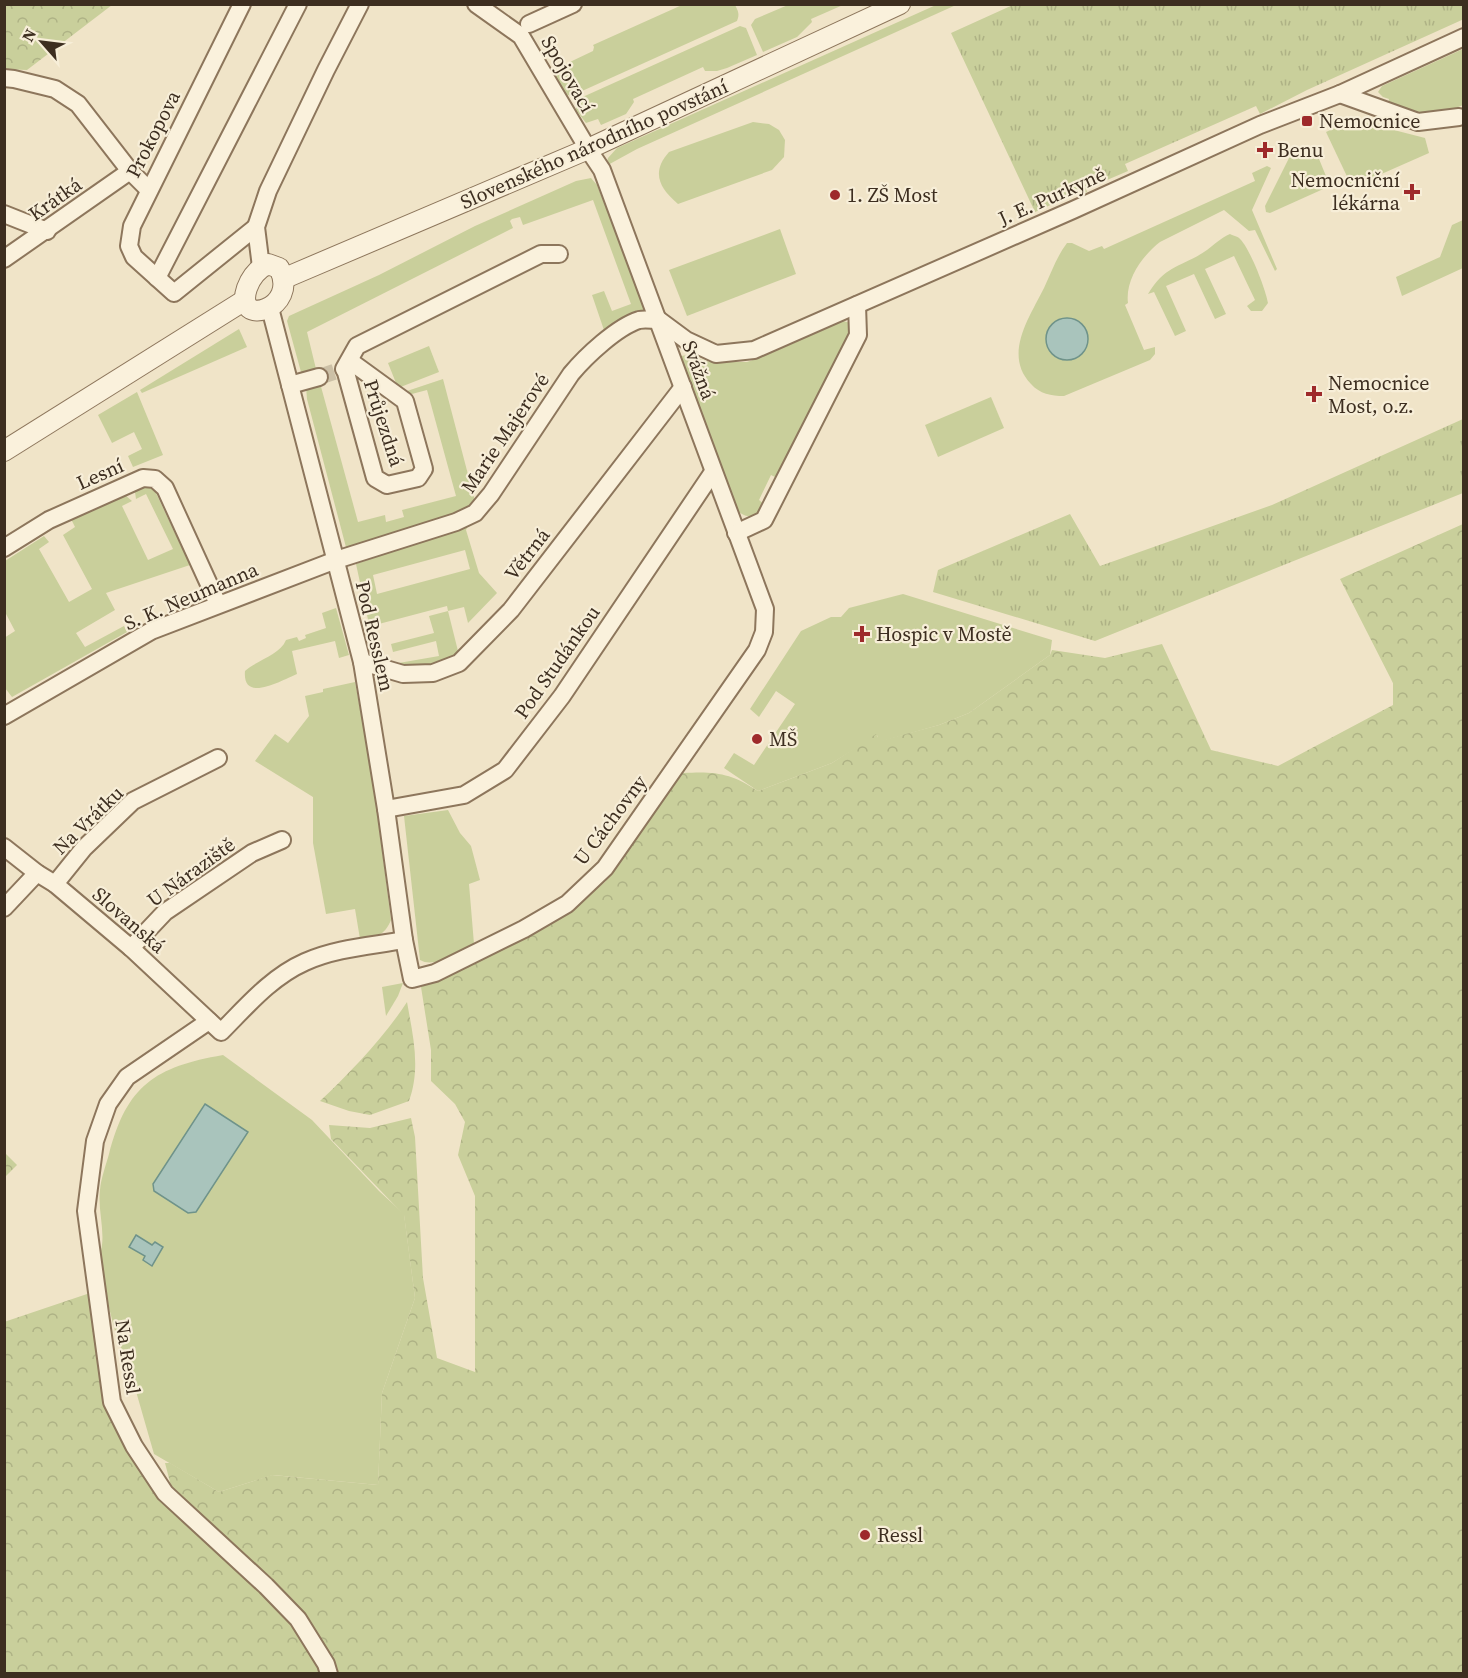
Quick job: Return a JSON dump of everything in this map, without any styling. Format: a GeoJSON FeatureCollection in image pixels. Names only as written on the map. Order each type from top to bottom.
{"type":"FeatureCollection","features":[{"type":"Feature","properties":{"kind":"street","name":"Prokopova"},"geometry":{"type":"LineString","coordinates":[[242,4],[132,226],[129,246],[134,257],[174,293],[255,227]]}},
{"type":"Feature","properties":{"kind":"street"},"geometry":{"type":"LineString","coordinates":[[157,278],[298,4]]}},
{"type":"Feature","properties":{"kind":"street"},"geometry":{"type":"LineString","coordinates":[[261,267],[255,227],[268,190],[360,4]]}},
{"type":"Feature","properties":{"kind":"street","name":"Spojovací"},"geometry":{"type":"LineString","coordinates":[[476,4],[525,30],[588,149]]}},
{"type":"Feature","properties":{"kind":"street"},"geometry":{"type":"LineString","coordinates":[[525,30],[541,4]]}},
{"type":"Feature","properties":{"kind":"street"},"geometry":{"type":"LineString","coordinates":[[525,30],[573,4]]}},
{"type":"Feature","properties":{"kind":"street","name":"Slovenského národního povstání"},"geometry":{"type":"LineString","coordinates":[[285,278],[588,149],[900,4]]}},
{"type":"Feature","properties":{"kind":"street","name":"J. E. Purkyně"},"geometry":{"type":"LineString","coordinates":[[658,320],[686,340],[716,354],[754,350],[1081,207],[1260,125],[1340,94],[1464,37]]}},
{"type":"Feature","properties":{"kind":"street"},"geometry":{"type":"LineString","coordinates":[[4,78],[55,89],[78,104],[130,171],[149,190]]}},
{"type":"Feature","properties":{"kind":"street"},"geometry":{"type":"LineString","coordinates":[[1340,94],[1418,122],[1460,117]]}},
{"type":"Feature","properties":{"kind":"street","name":"Svážná"},"geometry":{"type":"LineString","coordinates":[[588,149],[602,170],[765,609]]}},
{"type":"Feature","properties":{"kind":"street","name":"Krátká"},"geometry":{"type":"LineString","coordinates":[[4,259],[130,171]]}},
{"type":"Feature","properties":{"kind":"street"},"geometry":{"type":"LineString","coordinates":[[4,214],[47,231]]}},
{"type":"Feature","properties":{"kind":"street","name":"Průjezdná"},"geometry":{"type":"LineString","coordinates":[[344,367],[405,401],[424,469],[418,478],[387,485],[375,478],[344,367],[357,346],[541,254],[559,254]]}},
{"type":"Feature","properties":{"kind":"street"},"geometry":{"type":"LineString","coordinates":[[268,264],[279,268],[285,278],[280,296],[270,308],[258,312],[250,309],[245,300],[250,279],[261,267],[268,264]]}},
{"type":"Feature","properties":{"kind":"street"},"geometry":{"type":"LineString","coordinates":[[4,452],[245,300]]}},
{"type":"Feature","properties":{"kind":"street"},"geometry":{"type":"LineString","coordinates":[[736,533],[764,520],[858,335],[857,305]]}},
{"type":"Feature","properties":{"kind":"street","name":"Pod Resslem"},"geometry":{"type":"LineString","coordinates":[[270,308],[362,662],[404,940],[412,979]]}},
{"type":"Feature","properties":{"kind":"street","name":"Marie Majerové"},"geometry":{"type":"LineString","coordinates":[[336,560],[456,522],[476,513],[492,494],[571,374],[586,356],[612,336],[639,320],[658,320]]}},
{"type":"Feature","properties":{"kind":"street"},"geometry":{"type":"LineString","coordinates":[[290,385],[319,377]]}},
{"type":"Feature","properties":{"kind":"street","name":"Větrná"},"geometry":{"type":"LineString","coordinates":[[362,662],[403,674],[433,674],[459,663],[511,610],[683,387]]}},
{"type":"Feature","properties":{"kind":"street","name":"Pod Studánkou"},"geometry":{"type":"LineString","coordinates":[[386,809],[464,795],[505,770],[562,696],[713,472]]}},
{"type":"Feature","properties":{"kind":"street","name":"Lesní"},"geometry":{"type":"LineString","coordinates":[[4,548],[49,520],[143,478],[155,479],[165,488],[218,604]]}},
{"type":"Feature","properties":{"kind":"street","name":"S. K. Neumanna"},"geometry":{"type":"LineString","coordinates":[[4,716],[151,631],[336,560]]}},
{"type":"Feature","properties":{"kind":"street","name":"U Cáchovny"},"geometry":{"type":"LineString","coordinates":[[412,979],[435,973],[524,929],[567,904],[605,868],[757,650],[764,632],[765,609]]}},
{"type":"Feature","properties":{"kind":"street","name":"Na Vrátku"},"geometry":{"type":"LineString","coordinates":[[56,884],[84,848],[133,801],[218,758]]}},
{"type":"Feature","properties":{"kind":"street","name":"U Náraziště"},"geometry":{"type":"LineString","coordinates":[[130,948],[165,912],[252,854],[282,840]]}},
{"type":"Feature","properties":{"kind":"street","name":"Slovanská"},"geometry":{"type":"LineString","coordinates":[[4,847],[37,873],[56,884],[130,948],[215,1027]]}},
{"type":"Feature","properties":{"kind":"street"},"geometry":{"type":"LineString","coordinates":[[4,908],[37,873]]}},
{"type":"Feature","properties":{"kind":"street","name":"Na Ressl"},"geometry":{"type":"LineString","coordinates":[[329,1674],[326,1664],[298,1619],[266,1586],[165,1493],[134,1446],[112,1402],[86,1210],[95,1141],[108,1104],[127,1077],[215,1027],[263,989],[304,962],[339,951],[404,940]]}},
{"type":"Feature","properties":{"kind":"green space"},"geometry":{"type":"Polygon","coordinates":[[[1015,4],[1463,4],[1464,19],[1307,90],[1260,114],[1256,106],[1125,164],[1128,171],[1086,189],[1087,192],[1079,195],[1077,193],[1035,212],[951,33],[1015,4]]]}},
{"type":"Feature","properties":{"kind":"green space"},"geometry":{"type":"Polygon","coordinates":[[[4,5],[112,5],[27,70],[5,69],[4,5]]]}},
{"type":"Feature","properties":{"kind":"green space"},"geometry":{"type":"Polygon","coordinates":[[[682,5],[735,5],[738,19],[571,96],[565,94],[551,71],[593,51],[593,45],[682,5]]]}},
{"type":"Feature","properties":{"kind":"green space"},"geometry":{"type":"Polygon","coordinates":[[[788,5],[843,5],[811,19],[812,22],[797,37],[763,52],[751,25],[755,19],[788,5]]]}},
{"type":"Feature","properties":{"kind":"green space"},"geometry":{"type":"Polygon","coordinates":[[[936,5],[956,5],[637,149],[606,166],[608,158],[617,148],[936,5]]]}},
{"type":"Feature","properties":{"kind":"green space"},"geometry":{"type":"Polygon","coordinates":[[[740,26],[746,28],[757,55],[717,71],[705,71],[703,67],[633,99],[634,102],[626,114],[601,125],[598,119],[586,123],[576,110],[576,100],[740,26]]]}},
{"type":"Feature","properties":{"kind":"green space"},"geometry":{"type":"Polygon","coordinates":[[[1463,49],[1463,105],[1443,112],[1417,112],[1388,105],[1389,99],[1378,92],[1382,86],[1463,49]]]}},
{"type":"Feature","properties":{"kind":"green space"},"geometry":{"type":"Polygon","coordinates":[[[1359,121],[1425,138],[1429,153],[1352,187],[1326,132],[1345,123],[1359,121]]]}},
{"type":"Feature","properties":{"kind":"green space"},"geometry":{"type":"Polygon","coordinates":[[[753,122],[769,124],[779,130],[785,140],[784,157],[772,170],[678,204],[666,192],[659,173],[663,159],[669,152],[753,122]]]}},
{"type":"Feature","properties":{"kind":"green space"},"geometry":{"type":"Polygon","coordinates":[[[1309,146],[1315,149],[1330,186],[1270,213],[1266,212],[1265,206],[1289,158],[1309,146]]]}},
{"type":"Feature","properties":{"kind":"green space"},"geometry":{"type":"Polygon","coordinates":[[[1267,166],[1271,168],[1252,210],[1277,269],[1275,271],[1255,230],[1249,231],[1224,210],[1160,242],[1141,261],[1132,277],[1128,303],[1125,305],[1144,350],[1155,347],[1155,354],[1150,360],[1064,396],[1046,394],[1031,384],[1023,373],[1019,361],[1021,336],[1057,259],[1067,243],[1089,251],[1102,246],[1104,249],[1255,181],[1252,173],[1267,166]],[[1081,323],[1048,329],[1046,336],[1076,358],[1086,346],[1087,337],[1081,323]]]}},
{"type":"Feature","properties":{"kind":"green space"},"geometry":{"type":"Polygon","coordinates":[[[591,178],[597,185],[646,310],[606,336],[592,295],[604,291],[612,311],[631,304],[593,200],[523,225],[520,217],[512,219],[510,221],[513,228],[307,332],[316,369],[301,372],[287,321],[289,316],[379,275],[475,226],[576,181],[591,178]]]}},
{"type":"Feature","properties":{"kind":"green space"},"geometry":{"type":"Polygon","coordinates":[[[1463,220],[1463,268],[1402,296],[1396,277],[1440,257],[1452,225],[1463,220]]]}},
{"type":"Feature","properties":{"kind":"green space"},"geometry":{"type":"Polygon","coordinates":[[[780,229],[796,274],[687,316],[669,270],[780,229]]]}},
{"type":"Feature","properties":{"kind":"green space"},"geometry":{"type":"Polygon","coordinates":[[[1230,234],[1239,238],[1252,259],[1268,303],[1262,311],[1251,311],[1247,306],[1255,300],[1234,256],[1205,269],[1226,314],[1215,319],[1194,274],[1166,286],[1186,331],[1175,336],[1154,292],[1148,294],[1161,277],[1230,234]]]}},
{"type":"Feature","properties":{"kind":"green space"},"geometry":{"type":"Polygon","coordinates":[[[843,321],[851,323],[853,332],[777,478],[771,475],[759,500],[764,504],[762,512],[754,516],[744,515],[734,508],[679,360],[681,356],[688,355],[710,362],[747,362],[843,321]]]}},
{"type":"Feature","properties":{"kind":"green space"},"geometry":{"type":"Polygon","coordinates":[[[239,329],[247,347],[142,393],[140,390],[239,329]]]}},
{"type":"Feature","properties":{"kind":"green space"},"geometry":{"type":"Polygon","coordinates":[[[429,346],[439,372],[398,388],[388,363],[429,346]]]}},
{"type":"Feature","properties":{"kind":"green space"},"geometry":{"type":"Polygon","coordinates":[[[443,379],[476,505],[469,510],[347,551],[307,399],[306,387],[320,383],[358,522],[385,515],[386,522],[404,517],[402,510],[456,496],[427,390],[408,395],[407,391],[443,379]]]}},
{"type":"Feature","properties":{"kind":"green space"},"geometry":{"type":"Polygon","coordinates":[[[137,392],[163,455],[133,467],[128,456],[142,449],[134,432],[112,443],[98,415],[137,392]]]}},
{"type":"Feature","properties":{"kind":"green space"},"geometry":{"type":"Polygon","coordinates":[[[991,397],[1004,428],[938,457],[925,425],[991,397]]]}},
{"type":"Feature","properties":{"kind":"green space"},"geometry":{"type":"Polygon","coordinates":[[[1463,419],[1463,493],[1095,641],[933,592],[938,570],[1070,514],[1100,566],[1272,505],[1463,419]]]}},
{"type":"Feature","properties":{"kind":"green space"},"geometry":{"type":"Polygon","coordinates":[[[142,487],[151,487],[156,493],[190,565],[106,593],[115,610],[76,633],[85,647],[124,626],[127,632],[12,697],[5,688],[4,638],[15,631],[5,612],[5,561],[44,536],[49,542],[39,549],[69,602],[92,589],[63,535],[75,527],[71,519],[125,495],[132,501],[122,506],[148,560],[173,549],[146,494],[136,499],[135,492],[142,487]]]}},
{"type":"Feature","properties":{"kind":"green space"},"geometry":{"type":"Polygon","coordinates":[[[1463,524],[1463,1673],[334,1673],[302,1616],[171,1486],[165,1463],[170,1463],[219,1492],[272,1475],[378,1485],[382,1393],[415,1298],[404,1215],[331,1139],[329,1125],[370,1128],[411,1118],[415,1137],[423,1278],[437,1358],[475,1372],[475,1196],[458,1155],[465,1122],[455,1104],[431,1081],[431,1050],[421,987],[567,913],[605,882],[683,773],[722,774],[739,780],[758,791],[832,763],[876,734],[880,741],[939,725],[969,713],[1050,655],[1052,650],[1105,658],[1162,644],[1211,750],[1278,766],[1393,705],[1393,683],[1340,579],[1463,524]]]}},
{"type":"Feature","properties":{"kind":"green space"},"geometry":{"type":"Polygon","coordinates":[[[468,526],[466,530],[479,573],[497,593],[468,623],[464,607],[448,611],[459,655],[450,661],[429,668],[397,669],[377,661],[356,564],[468,526]],[[465,550],[373,575],[377,594],[470,569],[465,550]],[[447,606],[375,625],[384,660],[393,664],[439,656],[436,641],[393,652],[391,644],[434,633],[429,616],[448,611],[447,606]]]}},
{"type":"Feature","properties":{"kind":"green space"},"geometry":{"type":"Polygon","coordinates":[[[903,594],[1052,640],[1050,655],[969,713],[939,725],[879,742],[877,735],[832,763],[758,791],[724,768],[734,753],[754,765],[795,704],[776,691],[759,717],[750,709],[801,631],[831,617],[841,617],[849,608],[903,594]]]}},
{"type":"Feature","properties":{"kind":"green space"},"geometry":{"type":"Polygon","coordinates":[[[336,608],[349,655],[339,658],[335,641],[292,651],[297,674],[264,687],[250,686],[246,681],[245,671],[274,654],[286,640],[297,637],[299,641],[306,638],[305,635],[326,628],[322,613],[336,608]]]}},
{"type":"Feature","properties":{"kind":"green space"},"geometry":{"type":"Polygon","coordinates":[[[355,682],[372,773],[391,920],[382,933],[360,939],[355,909],[326,914],[313,843],[313,797],[255,761],[275,734],[288,743],[309,716],[305,696],[323,692],[323,689],[355,682]]]}},
{"type":"Feature","properties":{"kind":"green space"},"geometry":{"type":"Polygon","coordinates":[[[448,810],[460,833],[471,846],[480,880],[469,884],[474,944],[440,961],[426,962],[420,960],[404,816],[448,810]]]}},
{"type":"Feature","properties":{"kind":"green space"},"geometry":{"type":"Polygon","coordinates":[[[403,983],[398,996],[386,1016],[382,987],[403,983]]]}},
{"type":"Feature","properties":{"kind":"green space"},"geometry":{"type":"Polygon","coordinates":[[[407,1002],[415,1064],[413,1089],[409,1101],[370,1115],[349,1111],[320,1101],[366,1054],[407,1002]]]}},
{"type":"Feature","properties":{"kind":"green space"},"geometry":{"type":"Polygon","coordinates":[[[223,1055],[312,1120],[404,1214],[415,1298],[382,1393],[378,1485],[273,1475],[219,1492],[154,1454],[129,1367],[118,1341],[130,1338],[128,1328],[115,1331],[97,1261],[102,1244],[101,1185],[116,1130],[125,1111],[147,1083],[179,1066],[223,1055]]]}},
{"type":"Feature","properties":{"kind":"green space"},"geometry":{"type":"Polygon","coordinates":[[[5,1153],[17,1165],[5,1177],[5,1153]]]}},
{"type":"Feature","properties":{"kind":"green space"},"geometry":{"type":"Polygon","coordinates":[[[90,1293],[111,1409],[147,1479],[296,1620],[325,1673],[5,1673],[4,1322],[90,1293]]]}},
{"type":"Feature","properties":{"kind":"water"},"geometry":{"type":"Polygon","coordinates":[[[1067,318],[1075,319],[1082,324],[1087,331],[1087,347],[1082,354],[1075,359],[1067,360],[1059,359],[1052,354],[1047,347],[1046,339],[1047,331],[1052,324],[1059,319],[1067,318]]]}},
{"type":"Feature","properties":{"kind":"water"},"geometry":{"type":"Polygon","coordinates":[[[205,1104],[248,1132],[196,1212],[188,1213],[154,1191],[153,1184],[205,1104]]]}},
{"type":"Feature","properties":{"kind":"water"},"geometry":{"type":"Polygon","coordinates":[[[136,1235],[152,1245],[155,1242],[163,1247],[152,1266],[143,1260],[145,1256],[129,1247],[136,1235]]]}},
{"type":"Feature","properties":{"kind":"tunnel"},"geometry":{"type":"LineString","coordinates":[[319,377],[337,371]]}},
{"type":"Feature","properties":{"kind":"place","name":"Nemocnice"},"geometry":{"type":"Point","coordinates":[1307,121]}},
{"type":"Feature","properties":{"kind":"place","name":"Benu"},"geometry":{"type":"Point","coordinates":[1265,150]}},
{"type":"Feature","properties":{"kind":"place","name":"Nemocniční lékárna"},"geometry":{"type":"Point","coordinates":[1412,192]}},
{"type":"Feature","properties":{"kind":"place","name":"1. ZŠ Most"},"geometry":{"type":"Point","coordinates":[835,195]}},
{"type":"Feature","properties":{"kind":"place","name":"Nemocnice Most, o.z."},"geometry":{"type":"Point","coordinates":[1314,394]}},
{"type":"Feature","properties":{"kind":"place","name":"Hospic v Mostě"},"geometry":{"type":"Point","coordinates":[862,634]}},
{"type":"Feature","properties":{"kind":"place","name":"MŠ"},"geometry":{"type":"Point","coordinates":[757,739]}},
{"type":"Feature","properties":{"kind":"place","name":"Ressl"},"geometry":{"type":"Point","coordinates":[865,1535]}}]}
